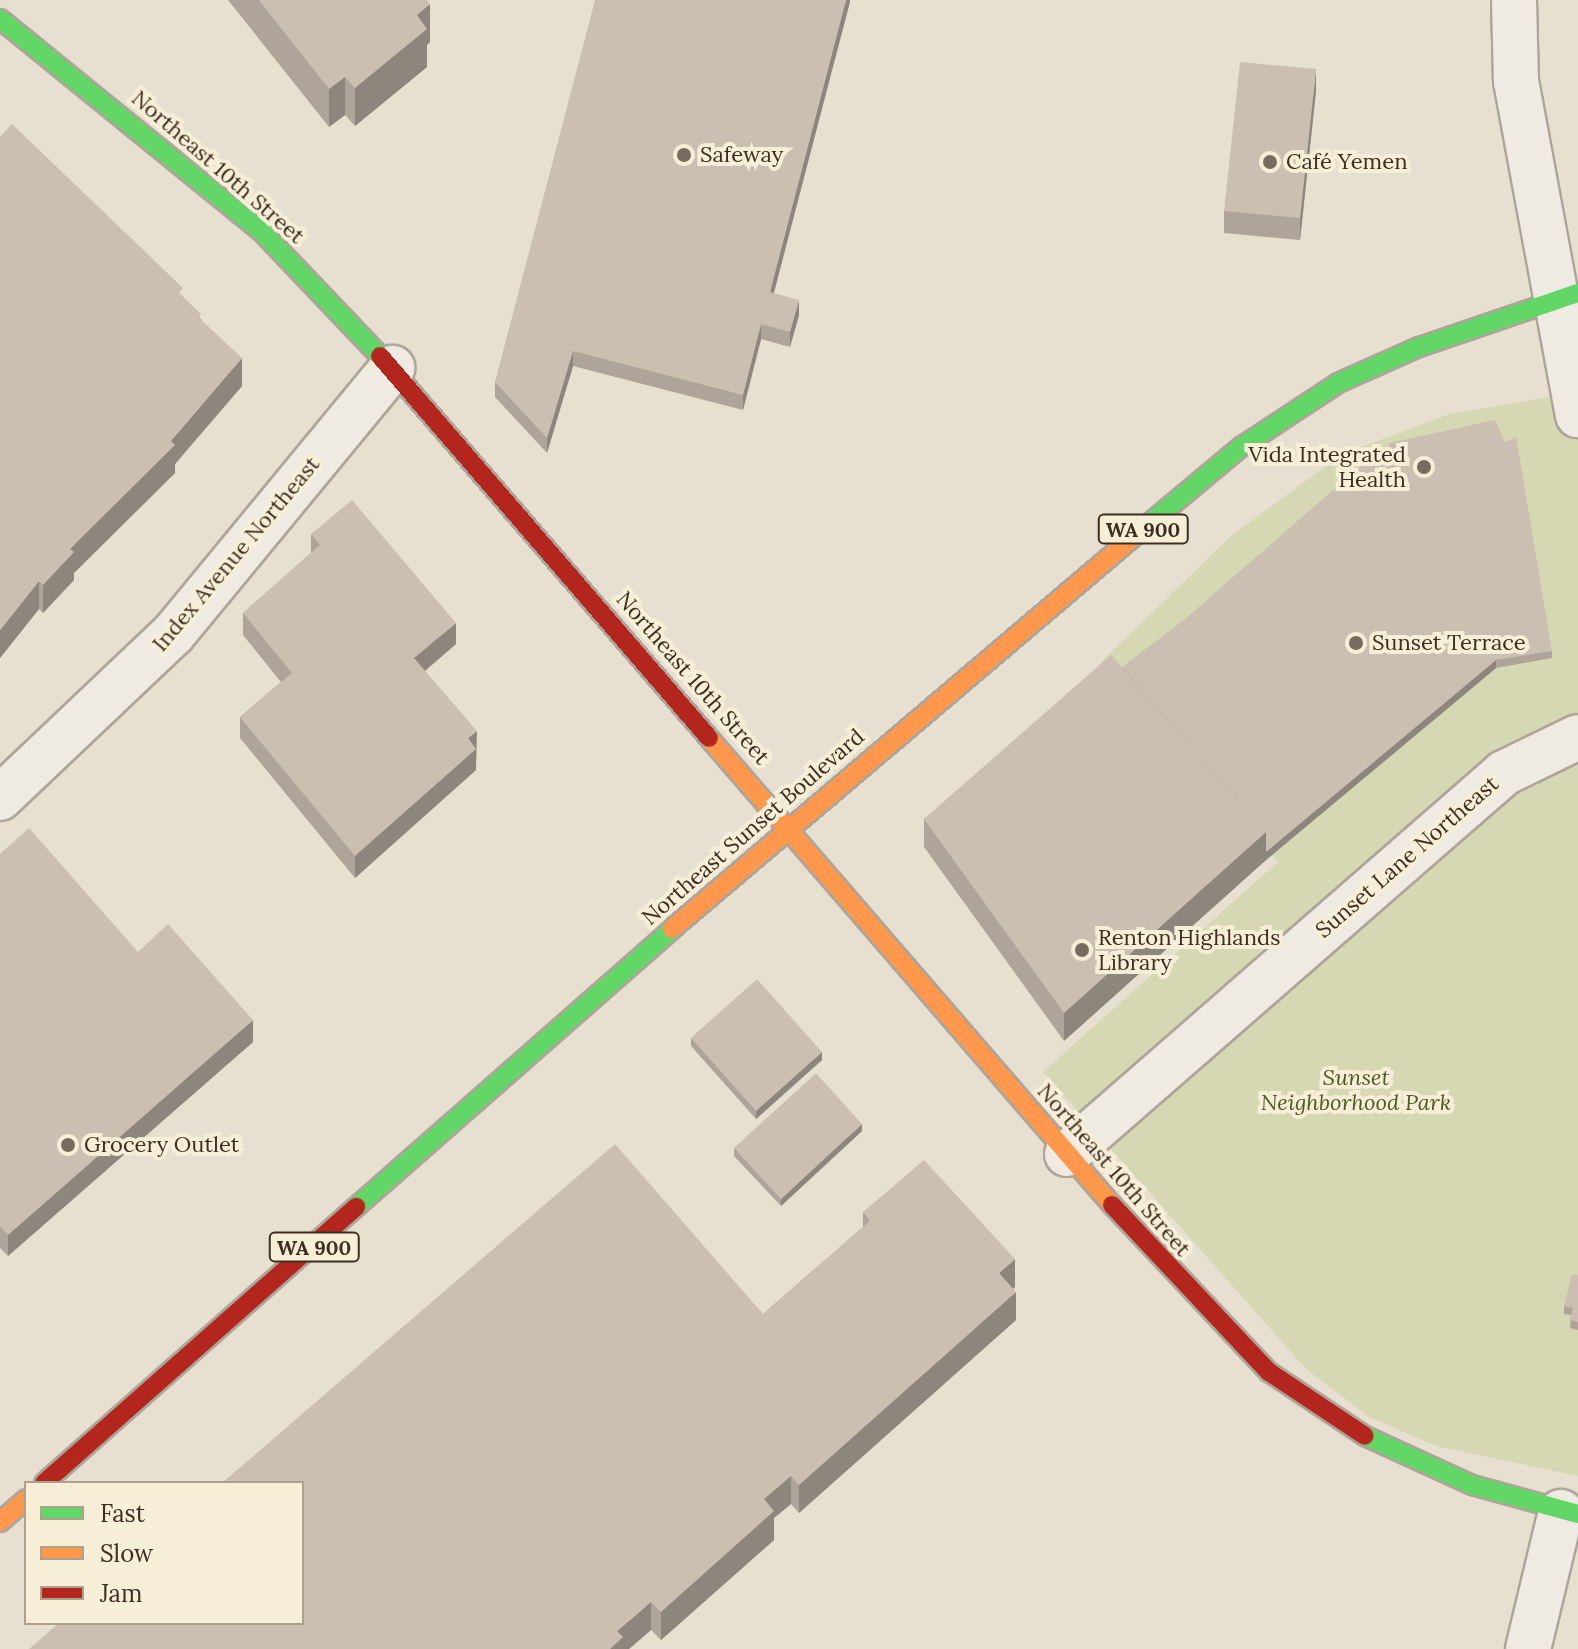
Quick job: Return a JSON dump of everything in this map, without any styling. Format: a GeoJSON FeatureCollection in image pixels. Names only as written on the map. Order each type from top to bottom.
{"type":"FeatureCollection","features":[{"type":"Feature","properties":{"kind":"street"},"geometry":{"type":"LineString","coordinates":[[1514,0],[1516,81],[1571,303],[1578,415]]}},
{"type":"Feature","properties":{"kind":"street","name":"Northeast 10th Street"},"geometry":{"type":"LineString","coordinates":[[0,19],[260,230],[392,368],[1067,1154],[1269,1372],[1324,1413],[1382,1446],[1472,1485],[1570,1513]]}},
{"type":"Feature","properties":{"kind":"street","name":"Northeast Sunset Boulevard"},"geometry":{"type":"LineString","coordinates":[[46,1481],[788,826],[1241,447],[1352,377],[1419,347],[1571,303]]}},
{"type":"Feature","properties":{"kind":"street","name":"Index Avenue Northeast"},"geometry":{"type":"LineString","coordinates":[[0,798],[173,634],[392,368]]}},
{"type":"Feature","properties":{"kind":"street","name":"Sunset Lane Northeast"},"geometry":{"type":"LineString","coordinates":[[1067,1154],[1504,773],[1578,737]]}},
{"type":"Feature","properties":{"kind":"street"},"geometry":{"type":"LineString","coordinates":[[0,1522],[24,1501]]}},
{"type":"Feature","properties":{"kind":"street"},"geometry":{"type":"LineString","coordinates":[[1528,1649],[1570,1513]]}},
{"type":"Feature","properties":{"kind":"green space","name":"Sunset Neighborhood Park"},"geometry":{"type":"Polygon","coordinates":[[[1578,392],[1578,1476],[1436,1446],[1369,1417],[1306,1369],[1043,1072],[1278,862],[1101,662],[1231,536],[1342,454],[1450,414],[1578,392]]]}},
{"type":"Feature","properties":{"kind":"building"},"geometry":{"type":"Polygon","coordinates":[[[259,0],[427,0],[430,4],[417,15],[427,29],[355,88],[345,77],[329,89],[259,0]]]}},
{"type":"Feature","properties":{"kind":"building","name":"Safeway"},"geometry":{"type":"Polygon","coordinates":[[[595,0],[846,0],[770,292],[799,300],[790,332],[761,324],[743,395],[573,351],[547,438],[495,382],[595,0]]]}},
{"type":"Feature","properties":{"kind":"building","name":"Café Yemen"},"geometry":{"type":"Polygon","coordinates":[[[1240,62],[1316,69],[1300,218],[1224,211],[1240,62]]]}},
{"type":"Feature","properties":{"kind":"building"},"geometry":{"type":"Polygon","coordinates":[[[12,124],[183,288],[179,293],[201,314],[198,317],[242,358],[171,441],[175,445],[70,549],[74,552],[43,585],[39,581],[0,630],[0,137],[12,124]]]}},
{"type":"Feature","properties":{"kind":"building","name":"Sunset Terrace"},"geometry":{"type":"Polygon","coordinates":[[[1495,420],[1505,442],[1516,437],[1552,651],[1496,660],[1266,852],[1266,832],[1122,667],[1185,619],[1364,463],[1389,459],[1389,443],[1495,420]]]}},
{"type":"Feature","properties":{"kind":"building"},"geometry":{"type":"Polygon","coordinates":[[[352,500],[456,623],[414,658],[477,731],[468,738],[476,749],[355,856],[240,717],[292,673],[243,613],[320,545],[311,534],[352,500]]]}},
{"type":"Feature","properties":{"kind":"building","name":"Renton Highlands Library"},"geometry":{"type":"Polygon","coordinates":[[[1111,655],[1266,832],[1064,1013],[924,819],[1111,655]]]}},
{"type":"Feature","properties":{"kind":"building","name":"Grocery Outlet"},"geometry":{"type":"Polygon","coordinates":[[[29,828],[138,952],[168,924],[253,1020],[8,1235],[0,1226],[0,854],[29,828]]]}},
{"type":"Feature","properties":{"kind":"building"},"geometry":{"type":"Polygon","coordinates":[[[757,979],[822,1052],[756,1111],[691,1038],[757,979]]]}},
{"type":"Feature","properties":{"kind":"building"},"geometry":{"type":"Polygon","coordinates":[[[816,1073],[862,1124],[781,1199],[734,1148],[816,1073]]]}},
{"type":"Feature","properties":{"kind":"building"},"geometry":{"type":"Polygon","coordinates":[[[615,1144],[763,1314],[870,1221],[863,1212],[924,1160],[1015,1259],[999,1273],[1016,1292],[799,1485],[791,1476],[764,1499],[774,1511],[661,1612],[651,1602],[617,1631],[623,1637],[610,1649],[29,1649],[57,1625],[304,1625],[304,1481],[224,1481],[615,1144]]]}},
{"type":"Feature","properties":{"kind":"building"},"geometry":{"type":"Polygon","coordinates":[[[1572,1274],[1578,1275],[1578,1322],[1570,1320],[1573,1308],[1564,1306],[1572,1274]]]}},
{"type":"Feature","properties":{"kind":"traffic: fast"},"geometry":{"type":"LineString","coordinates":[[0,19],[260,230],[380,356]]}},
{"type":"Feature","properties":{"kind":"traffic: fast"},"geometry":{"type":"LineString","coordinates":[[1132,538],[1241,447],[1338,383],[1419,347],[1578,293]]}},
{"type":"Feature","properties":{"kind":"traffic: fast"},"geometry":{"type":"LineString","coordinates":[[356,1207],[672,929]]}},
{"type":"Feature","properties":{"kind":"traffic: fast"},"geometry":{"type":"LineString","coordinates":[[1365,1436],[1472,1485],[1578,1514]]}},
{"type":"Feature","properties":{"kind":"traffic: slow"},"geometry":{"type":"LineString","coordinates":[[672,929],[1132,538]]}},
{"type":"Feature","properties":{"kind":"traffic: slow"},"geometry":{"type":"LineString","coordinates":[[709,738],[1112,1205]]}},
{"type":"Feature","properties":{"kind":"traffic: slow"},"geometry":{"type":"LineString","coordinates":[[0,1522],[24,1501]]}},
{"type":"Feature","properties":{"kind":"traffic: jam"},"geometry":{"type":"LineString","coordinates":[[380,356],[709,738]]}},
{"type":"Feature","properties":{"kind":"traffic: jam"},"geometry":{"type":"LineString","coordinates":[[1112,1205],[1269,1372],[1365,1436]]}},
{"type":"Feature","properties":{"kind":"traffic: jam"},"geometry":{"type":"LineString","coordinates":[[46,1481],[356,1207]]}},
{"type":"Feature","properties":{"kind":"place","name":"Safeway"},"geometry":{"type":"Point","coordinates":[684,155]}},
{"type":"Feature","properties":{"kind":"place","name":"Café Yemen"},"geometry":{"type":"Point","coordinates":[1270,162]}},
{"type":"Feature","properties":{"kind":"place","name":"Vida Integrated Health"},"geometry":{"type":"Point","coordinates":[1424,467]}},
{"type":"Feature","properties":{"kind":"place","name":"Sunset Terrace"},"geometry":{"type":"Point","coordinates":[1356,643]}},
{"type":"Feature","properties":{"kind":"place","name":"Renton Highlands Library"},"geometry":{"type":"Point","coordinates":[1082,950]}},
{"type":"Feature","properties":{"kind":"place","name":"Grocery Outlet"},"geometry":{"type":"Point","coordinates":[68,1145]}}]}
